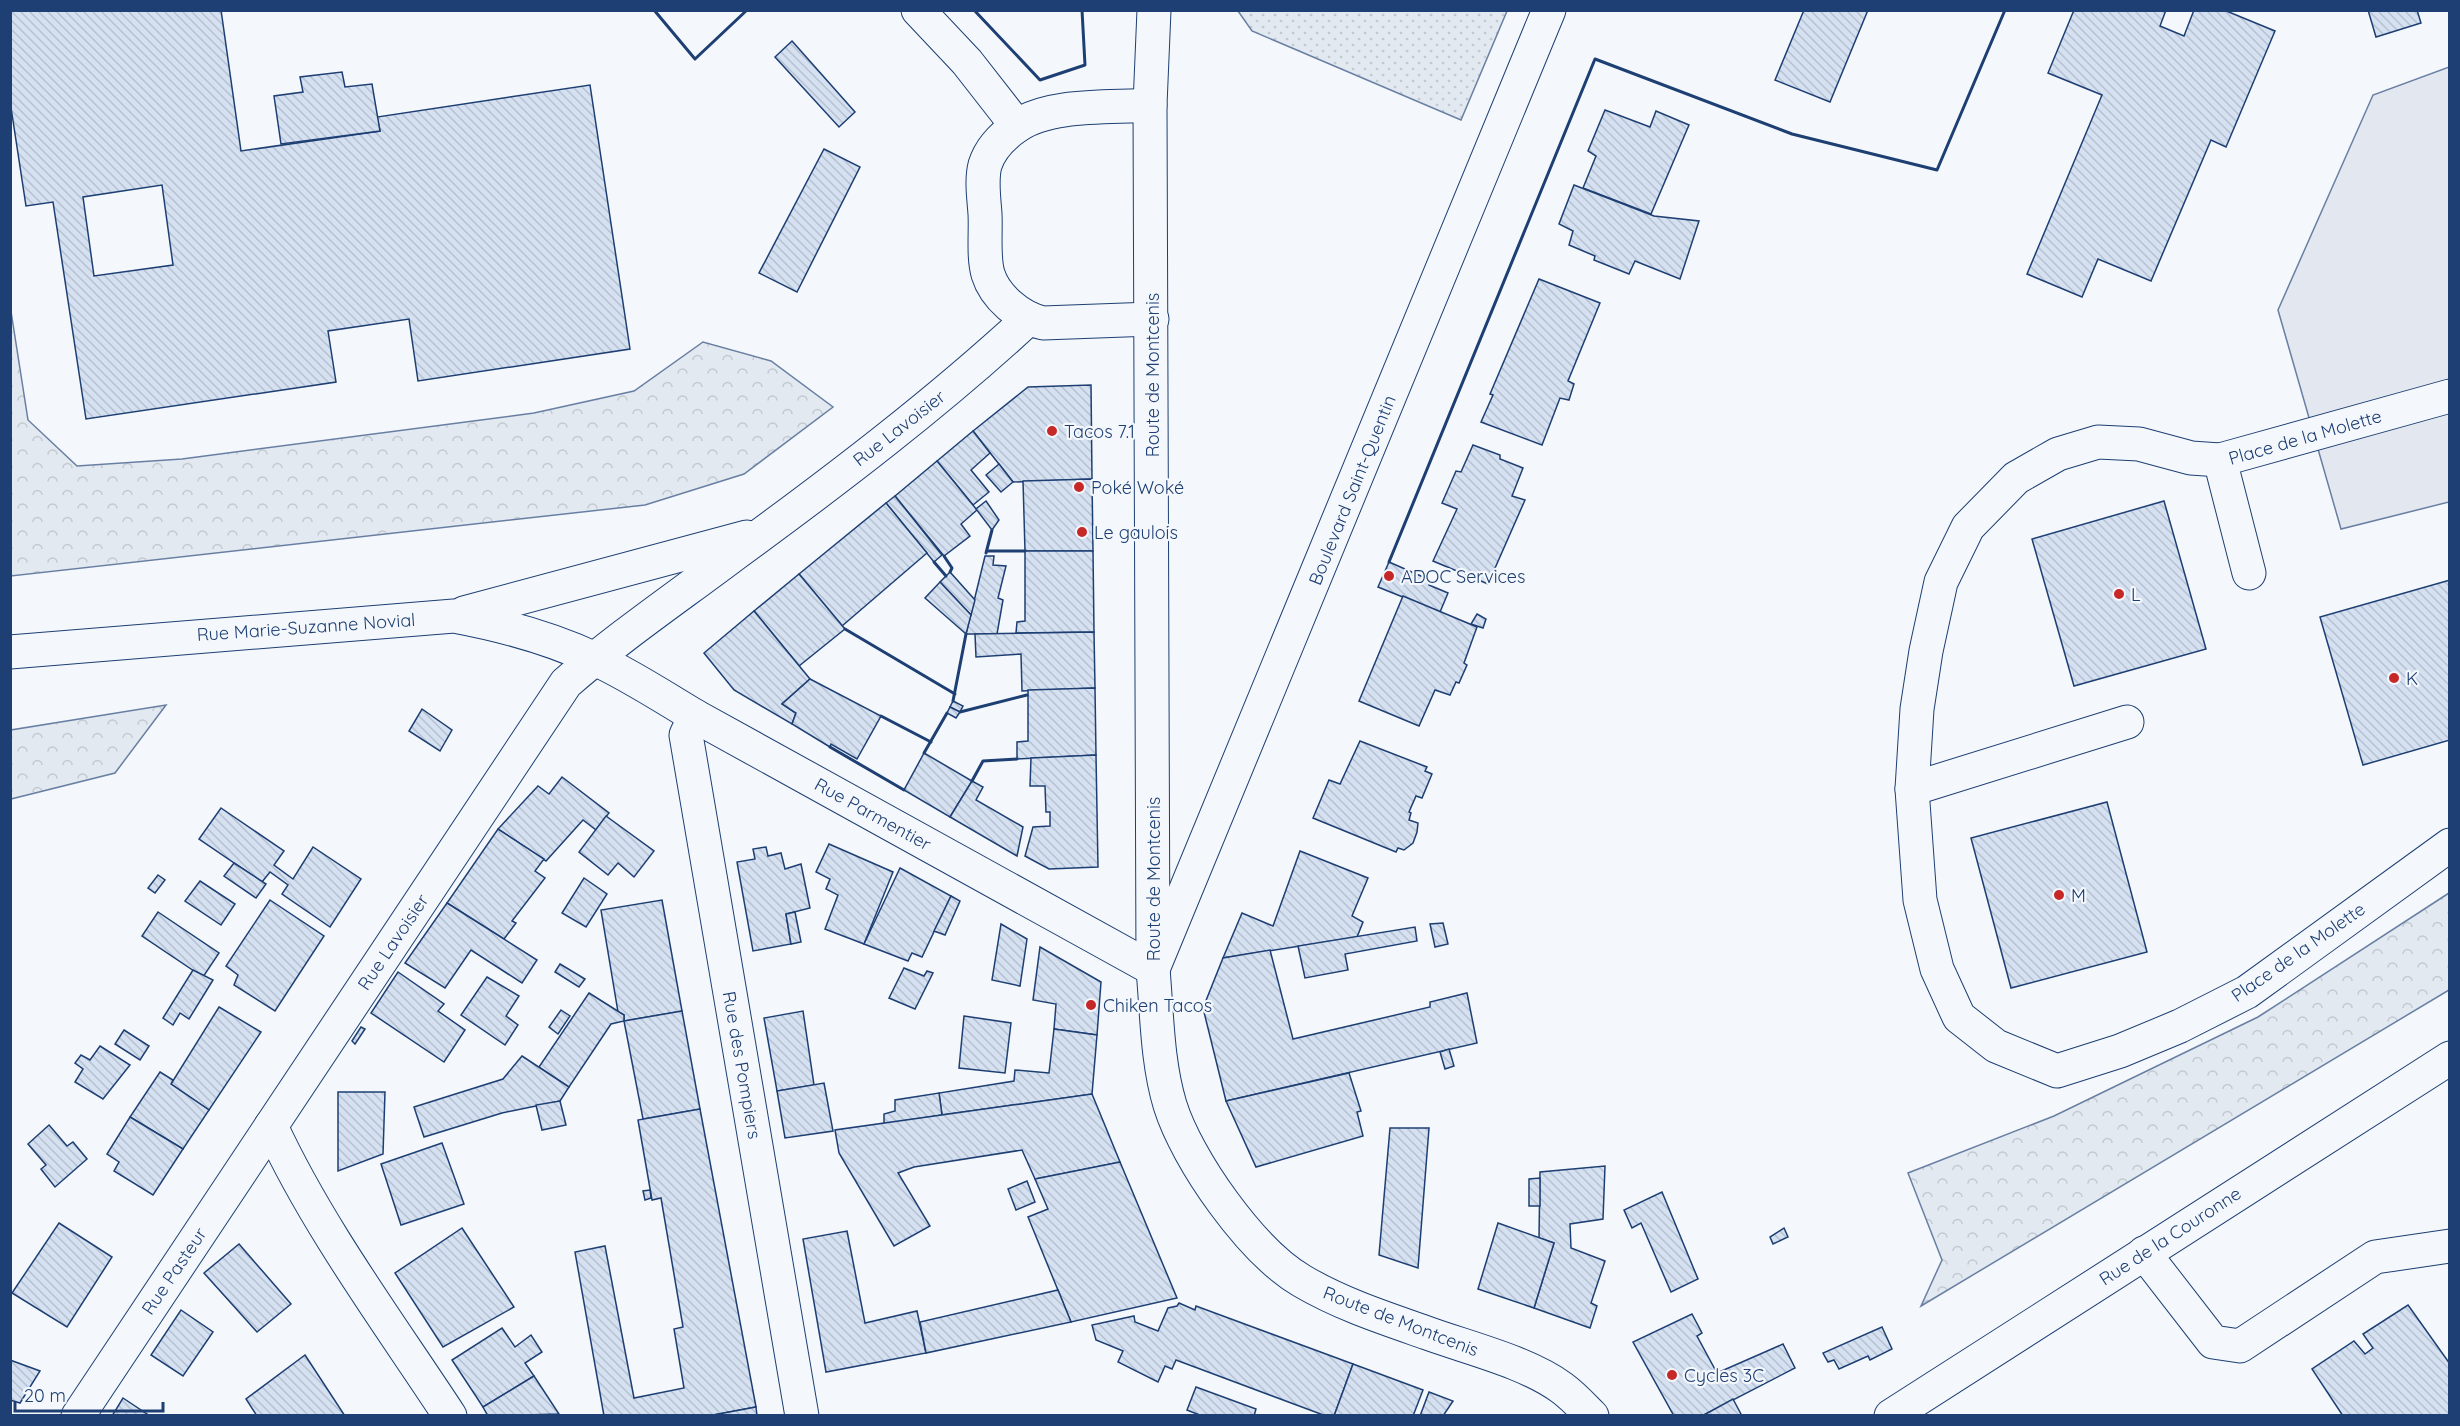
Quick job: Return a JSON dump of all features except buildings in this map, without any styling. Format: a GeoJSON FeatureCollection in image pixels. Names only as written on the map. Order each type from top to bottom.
{"type":"FeatureCollection","features":[{"type":"Feature","properties":{"kind":"street"},"geometry":{"type":"LineString","coordinates":[[918,10],[967,62],[1017,126]]}},
{"type":"Feature","properties":{"kind":"street","name":"Route de Montcenis"},"geometry":{"type":"LineString","coordinates":[[1154,10],[1150,105],[1153,969],[1160,1050],[1170,1104],[1188,1147],[1220,1200],[1263,1248],[1299,1279],[1348,1305],[1524,1369],[1561,1387],[1592,1416]]}},
{"type":"Feature","properties":{"kind":"street","name":"Boulevard Saint-Quentin"},"geometry":{"type":"LineString","coordinates":[[1153,969],[1549,10]]}},
{"type":"Feature","properties":{"kind":"street"},"geometry":{"type":"LineString","coordinates":[[1150,105],[1059,111],[1038,116],[1017,126],[996,145],[986,165],[983,183],[988,274],[1014,310],[1027,320],[1043,323],[1152,319]]}},
{"type":"Feature","properties":{"kind":"street","name":"Rue Lavoisier"},"geometry":{"type":"LineString","coordinates":[[271,1125],[566,683],[594,658],[766,531],[975,368],[1027,320]]}},
{"type":"Feature","properties":{"kind":"street","name":"Place de la Molette"},"geometry":{"type":"LineString","coordinates":[[2450,396],[2220,460],[2190,458],[2139,444],[2098,442],[2058,454],[2016,478],[1968,526],[1941,582],[1926,651],[1917,709],[1912,789],[1920,900],[1937,969],[1959,1017],[1996,1046],[2057,1071],[2150,1038],[2247,992],[2450,845]]}},
{"type":"Feature","properties":{"kind":"street"},"geometry":{"type":"LineString","coordinates":[[2220,460],[2249,573]]}},
{"type":"Feature","properties":{"kind":"street","name":"Rue Lavoisier"},"geometry":{"type":"LineString","coordinates":[[454,616],[766,531]]}},
{"type":"Feature","properties":{"kind":"street","name":"Rue Marie-Suzanne Novial"},"geometry":{"type":"LineString","coordinates":[[10,652],[454,616],[503,625],[594,658]]}},
{"type":"Feature","properties":{"kind":"street","name":"Rue Parmentier"},"geometry":{"type":"LineString","coordinates":[[594,658],[1153,969]]}},
{"type":"Feature","properties":{"kind":"street","name":"Rue des Pompiers"},"geometry":{"type":"LineString","coordinates":[[695,716],[686,735],[802,1416]]}},
{"type":"Feature","properties":{"kind":"street"},"geometry":{"type":"LineString","coordinates":[[1912,789],[2127,722]]}},
{"type":"Feature","properties":{"kind":"street","name":"Rue de la Couronne"},"geometry":{"type":"LineString","coordinates":[[1891,1416],[2450,1058]]}},
{"type":"Feature","properties":{"kind":"street"},"geometry":{"type":"LineString","coordinates":[[271,1125],[286,1157],[351,1263],[450,1416]]}},
{"type":"Feature","properties":{"kind":"street","name":"Rue Pasteur"},"geometry":{"type":"LineString","coordinates":[[78,1416],[271,1125]]}},
{"type":"Feature","properties":{"kind":"street"},"geometry":{"type":"LineString","coordinates":[[2144,1253],[2213,1342],[2240,1346],[2375,1257],[2450,1246]]}},
{"type":"Feature","properties":{"kind":"green space"},"geometry":{"type":"Polygon","coordinates":[[[1238,11],[1507,11],[1461,120],[1252,31],[1238,11]]]}},
{"type":"Feature","properties":{"kind":"green space"},"geometry":{"type":"Polygon","coordinates":[[[10,305],[28,420],[77,466],[182,459],[534,413],[634,391],[703,342],[771,361],[833,407],[744,474],[645,505],[11,576],[10,305]]]}},
{"type":"Feature","properties":{"kind":"green space"},"geometry":{"type":"Polygon","coordinates":[[[166,705],[115,773],[11,799],[11,730],[166,705]]]}},
{"type":"Feature","properties":{"kind":"green space"},"geometry":{"type":"Polygon","coordinates":[[[2449,893],[2449,990],[1921,1306],[1942,1260],[1908,1173],[2054,1116],[2258,1017],[2449,893]]]}},
{"type":"Feature","properties":{"kind":"shaded area"},"geometry":{"type":"Polygon","coordinates":[[[2449,67],[2449,502],[2341,529],[2278,310],[2373,95],[2449,67]]]}},
{"type":"Feature","properties":{"kind":"wall"},"geometry":{"type":"LineString","coordinates":[[654,10],[695,59],[747,10]]}},
{"type":"Feature","properties":{"kind":"wall"},"geometry":{"type":"LineString","coordinates":[[974,10],[1040,80],[1085,65],[1082,10]]}},
{"type":"Feature","properties":{"kind":"wall"},"geometry":{"type":"LineString","coordinates":[[1389,562],[1595,59],[1792,134],[1937,170],[2005,10]]}},
{"type":"Feature","properties":{"kind":"wall"},"geometry":{"type":"LineString","coordinates":[[986,553],[992,530]]}},
{"type":"Feature","properties":{"kind":"wall"},"geometry":{"type":"LineString","coordinates":[[987,551],[1025,551]]}},
{"type":"Feature","properties":{"kind":"wall"},"geometry":{"type":"LineString","coordinates":[[944,556],[952,568],[950,572]]}},
{"type":"Feature","properties":{"kind":"wall"},"geometry":{"type":"LineString","coordinates":[[934,562],[946,576]]}},
{"type":"Feature","properties":{"kind":"wall"},"geometry":{"type":"LineString","coordinates":[[845,629],[955,694]]}},
{"type":"Feature","properties":{"kind":"wall"},"geometry":{"type":"LineString","coordinates":[[953,701],[966,634]]}},
{"type":"Feature","properties":{"kind":"wall"},"geometry":{"type":"LineString","coordinates":[[960,712],[1027,695]]}},
{"type":"Feature","properties":{"kind":"wall"},"geometry":{"type":"LineString","coordinates":[[924,753],[947,713]]}},
{"type":"Feature","properties":{"kind":"wall"},"geometry":{"type":"LineString","coordinates":[[881,716],[931,742]]}},
{"type":"Feature","properties":{"kind":"wall"},"geometry":{"type":"LineString","coordinates":[[830,747],[904,790]]}},
{"type":"Feature","properties":{"kind":"wall"},"geometry":{"type":"LineString","coordinates":[[972,781],[983,761],[1017,759]]}},
{"type":"Feature","properties":{"kind":"place","name":"Tacos 7.1"},"geometry":{"type":"Point","coordinates":[1052,431]}},
{"type":"Feature","properties":{"kind":"place","name":"Poké Woké"},"geometry":{"type":"Point","coordinates":[1079,487]}},
{"type":"Feature","properties":{"kind":"place","name":"Le gaulois"},"geometry":{"type":"Point","coordinates":[1082,532]}},
{"type":"Feature","properties":{"kind":"place","name":"ADOC Services"},"geometry":{"type":"Point","coordinates":[1389,576]}},
{"type":"Feature","properties":{"kind":"place","name":"L"},"geometry":{"type":"Point","coordinates":[2119,594]}},
{"type":"Feature","properties":{"kind":"place","name":"K"},"geometry":{"type":"Point","coordinates":[2394,678]}},
{"type":"Feature","properties":{"kind":"place","name":"M"},"geometry":{"type":"Point","coordinates":[2059,895]}},
{"type":"Feature","properties":{"kind":"place","name":"Chiken Tacos"},"geometry":{"type":"Point","coordinates":[1091,1005]}},
{"type":"Feature","properties":{"kind":"place","name":"Cycles 3C"},"geometry":{"type":"Point","coordinates":[1672,1375]}}]}
